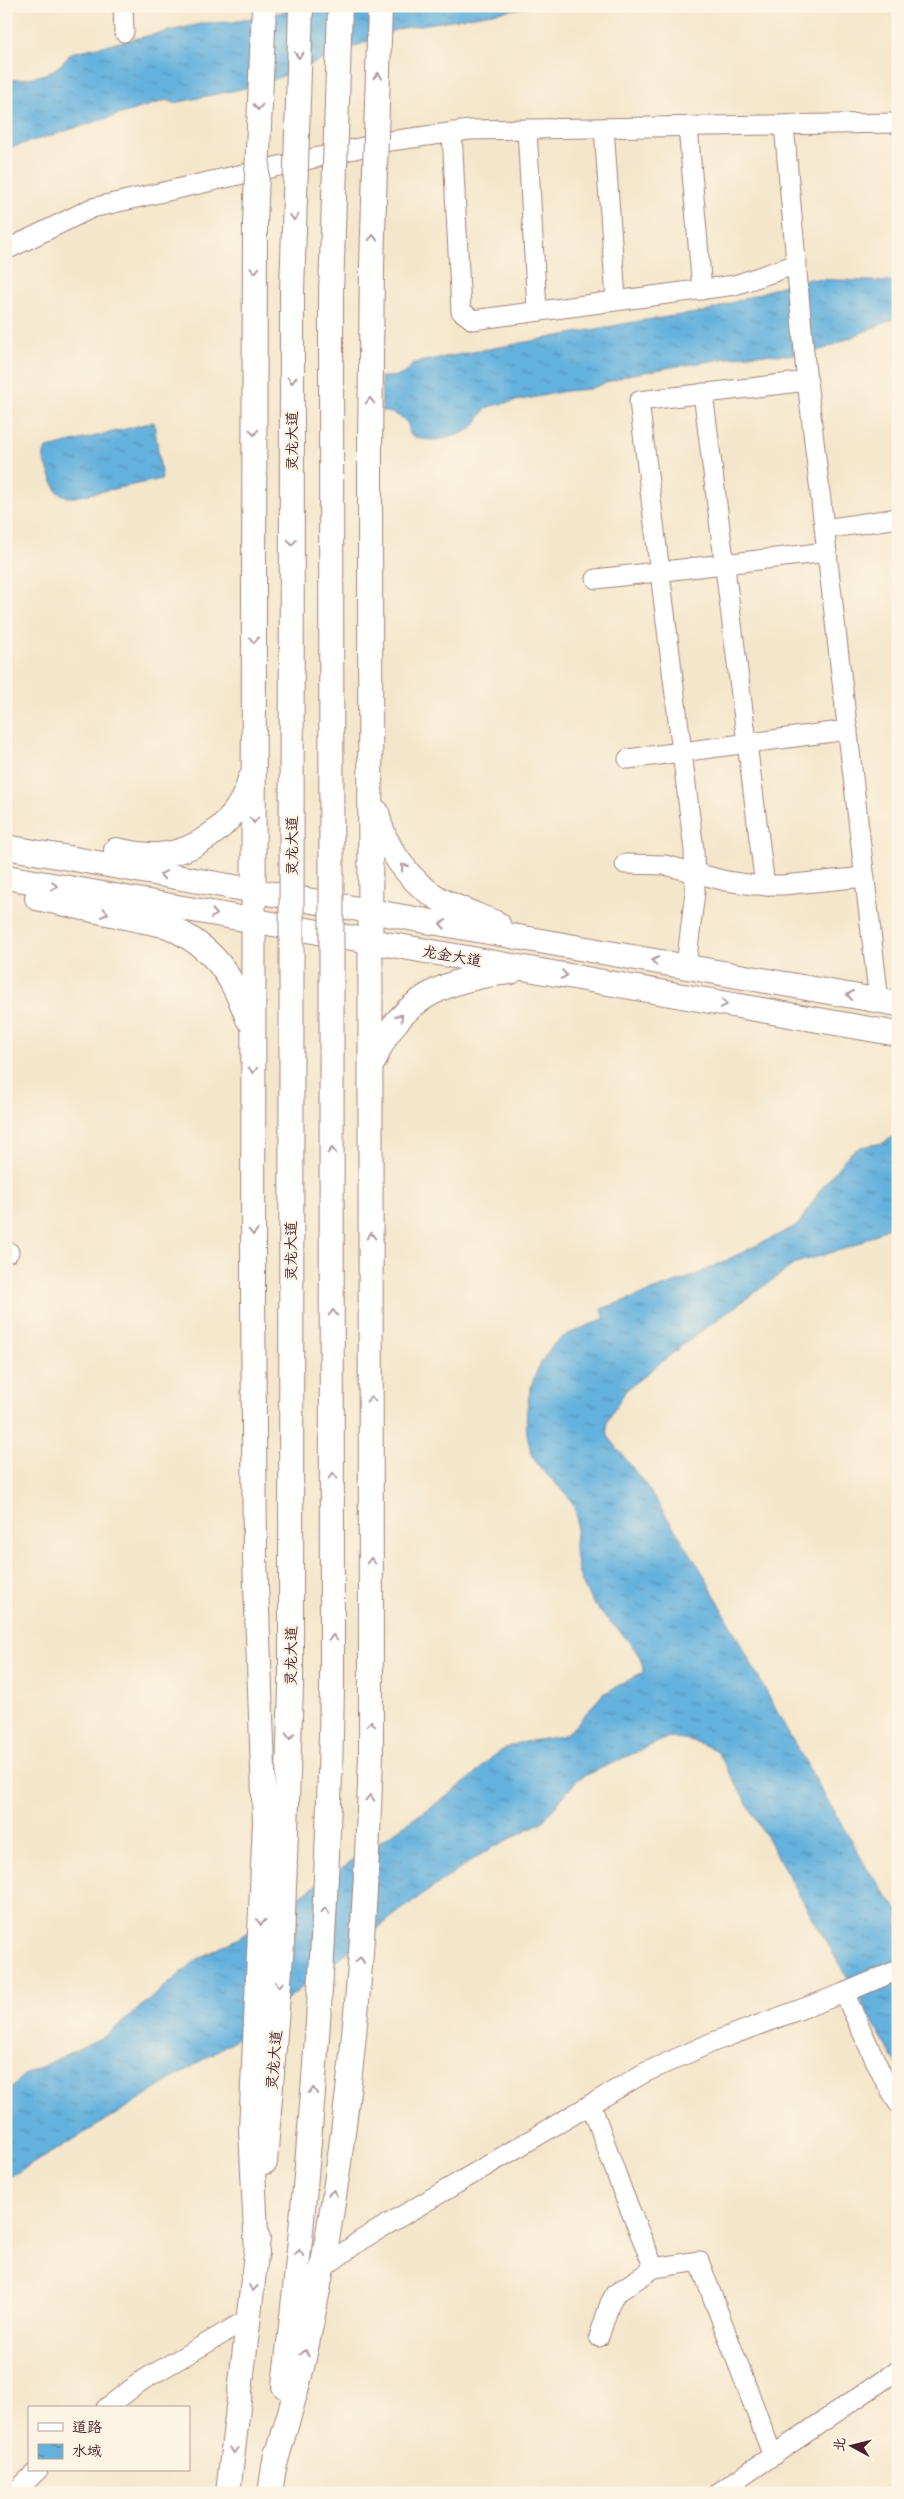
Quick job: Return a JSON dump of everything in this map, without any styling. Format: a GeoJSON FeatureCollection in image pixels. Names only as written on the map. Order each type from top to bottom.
{"type":"FeatureCollection","features":[{"type":"Feature","properties":{"kind":"main road"},"geometry":{"type":"LineString","coordinates":[[257,2253],[251,2130],[265,1822],[255,1549],[253,1034],[255,224],[264,6]]}},
{"type":"Feature","properties":{"kind":"main road","name":"灵龙大道"},"geometry":{"type":"LineString","coordinates":[[228,2493],[257,2253],[273,2065],[286,1848],[290,1687],[292,292],[301,6]]}},
{"type":"Feature","properties":{"kind":"main road"},"geometry":{"type":"LineString","coordinates":[[270,2493],[295,2289],[318,2030],[329,1812],[332,1687],[332,293],[340,6]]}},
{"type":"Feature","properties":{"kind":"main road"},"geometry":{"type":"LineString","coordinates":[[274,2468],[304,2360],[321,2270],[338,2161],[356,2008],[366,1878],[371,1772],[370,450],[372,276],[380,6]]}},
{"type":"Feature","properties":{"kind":"main road"},"geometry":{"type":"LineString","coordinates":[[6,832],[145,855],[171,854],[198,842],[225,823],[235,810],[249,784],[254,755]]}},
{"type":"Feature","properties":{"kind":"main road"},"geometry":{"type":"LineString","coordinates":[[371,775],[379,821],[385,837],[398,859],[414,879],[440,900],[536,940]]}},
{"type":"Feature","properties":{"kind":"main road","name":"龙金大道"},"geometry":{"type":"LineString","coordinates":[[6,847],[889,1002]]}},
{"type":"Feature","properties":{"kind":"main road","name":"龙金大道"},"geometry":{"type":"LineString","coordinates":[[6,877],[898,1034]]}},
{"type":"Feature","properties":{"kind":"main road"},"geometry":{"type":"LineString","coordinates":[[6,892],[168,926],[186,935],[202,946],[226,971],[238,992],[253,1034]]}},
{"type":"Feature","properties":{"kind":"main road"},"geometry":{"type":"LineString","coordinates":[[371,1075],[374,1061],[387,1034],[396,1021],[432,991],[475,978],[532,970]]}},
{"type":"Feature","properties":{"kind":"street"},"geometry":{"type":"LineString","coordinates":[[123,6],[124,32]]}},
{"type":"Feature","properties":{"kind":"street"},"geometry":{"type":"LineString","coordinates":[[6,250],[92,208],[390,141],[452,132],[898,123]]}},
{"type":"Feature","properties":{"kind":"street"},"geometry":{"type":"LineString","coordinates":[[784,125],[806,372],[865,877],[889,1002]]}},
{"type":"Feature","properties":{"kind":"street"},"geometry":{"type":"LineString","coordinates":[[688,127],[702,290]]}},
{"type":"Feature","properties":{"kind":"street"},"geometry":{"type":"LineString","coordinates":[[604,128],[616,300]]}},
{"type":"Feature","properties":{"kind":"street"},"geometry":{"type":"LineString","coordinates":[[528,129],[537,311]]}},
{"type":"Feature","properties":{"kind":"street"},"geometry":{"type":"LineString","coordinates":[[452,132],[461,311],[474,320],[735,285],[797,269]]}},
{"type":"Feature","properties":{"kind":"street"},"geometry":{"type":"LineString","coordinates":[[686,966],[696,892],[682,752],[639,401],[703,393],[806,372]]}},
{"type":"Feature","properties":{"kind":"street"},"geometry":{"type":"LineString","coordinates":[[703,393],[765,886]]}},
{"type":"Feature","properties":{"kind":"street"},"geometry":{"type":"LineString","coordinates":[[825,529],[898,518]]}},
{"type":"Feature","properties":{"kind":"street"},"geometry":{"type":"LineString","coordinates":[[596,579],[827,552]]}},
{"type":"Feature","properties":{"kind":"street"},"geometry":{"type":"LineString","coordinates":[[628,759],[848,730]]}},
{"type":"Feature","properties":{"kind":"street"},"geometry":{"type":"LineString","coordinates":[[625,864],[665,865],[740,884],[765,886],[865,877]]}},
{"type":"Feature","properties":{"kind":"street"},"geometry":{"type":"LineString","coordinates":[[295,2289],[361,2240],[644,2072],[678,2056],[844,1993],[898,1970]]}},
{"type":"Feature","properties":{"kind":"street"},"geometry":{"type":"LineString","coordinates":[[844,1993],[883,2077],[898,2103]]}},
{"type":"Feature","properties":{"kind":"street"},"geometry":{"type":"LineString","coordinates":[[591,2104],[622,2190],[654,2268]]}},
{"type":"Feature","properties":{"kind":"street"},"geometry":{"type":"LineString","coordinates":[[599,2337],[612,2298],[654,2268],[699,2261],[772,2454]]}},
{"type":"Feature","properties":{"kind":"street"},"geometry":{"type":"LineString","coordinates":[[109,2406],[157,2371],[250,2318]]}},
{"type":"Feature","properties":{"kind":"street"},"geometry":{"type":"LineString","coordinates":[[718,2493],[772,2454],[898,2370]]}},
{"type":"Feature","properties":{"kind":"street"},"geometry":{"type":"LineString","coordinates":[[14,2493],[36,2472]]}},
{"type":"Feature","properties":{"kind":"water"},"geometry":{"type":"Polygon","coordinates":[[[312,6],[534,6],[398,29],[260,85],[174,103],[167,100],[6,149],[6,81],[34,77],[50,72],[71,53],[205,23],[233,22],[312,6]]]}},
{"type":"Feature","properties":{"kind":"water"},"geometry":{"type":"Polygon","coordinates":[[[808,279],[898,282],[898,317],[824,349],[789,355],[754,354],[666,368],[628,375],[589,389],[566,391],[491,406],[485,410],[470,429],[447,438],[430,440],[414,437],[408,433],[409,427],[405,420],[394,414],[382,411],[381,377],[404,374],[413,363],[645,320],[705,312],[790,283],[808,279]]]}},
{"type":"Feature","properties":{"kind":"water"},"geometry":{"type":"Polygon","coordinates":[[[154,422],[162,479],[74,497],[68,497],[57,492],[44,460],[44,453],[47,448],[154,422]]]}},
{"type":"Feature","properties":{"kind":"water"},"geometry":{"type":"Polygon","coordinates":[[[898,1134],[898,1222],[854,1246],[796,1263],[697,1334],[626,1390],[607,1422],[608,1436],[650,1491],[701,1570],[788,1732],[868,1870],[898,1910],[898,2066],[717,1751],[693,1741],[667,1738],[576,1781],[542,1822],[486,1851],[406,1906],[239,2037],[105,2121],[6,2179],[6,2093],[24,2075],[107,2035],[198,1959],[237,1939],[450,1794],[472,1777],[493,1756],[519,1743],[562,1736],[574,1727],[603,1694],[643,1672],[642,1662],[631,1644],[597,1608],[587,1594],[576,1560],[577,1520],[575,1509],[570,1498],[540,1468],[530,1448],[526,1415],[528,1398],[539,1366],[547,1353],[561,1338],[605,1318],[601,1309],[694,1276],[798,1225],[821,1189],[849,1154],[861,1147],[883,1143],[898,1134]]]}}]}
